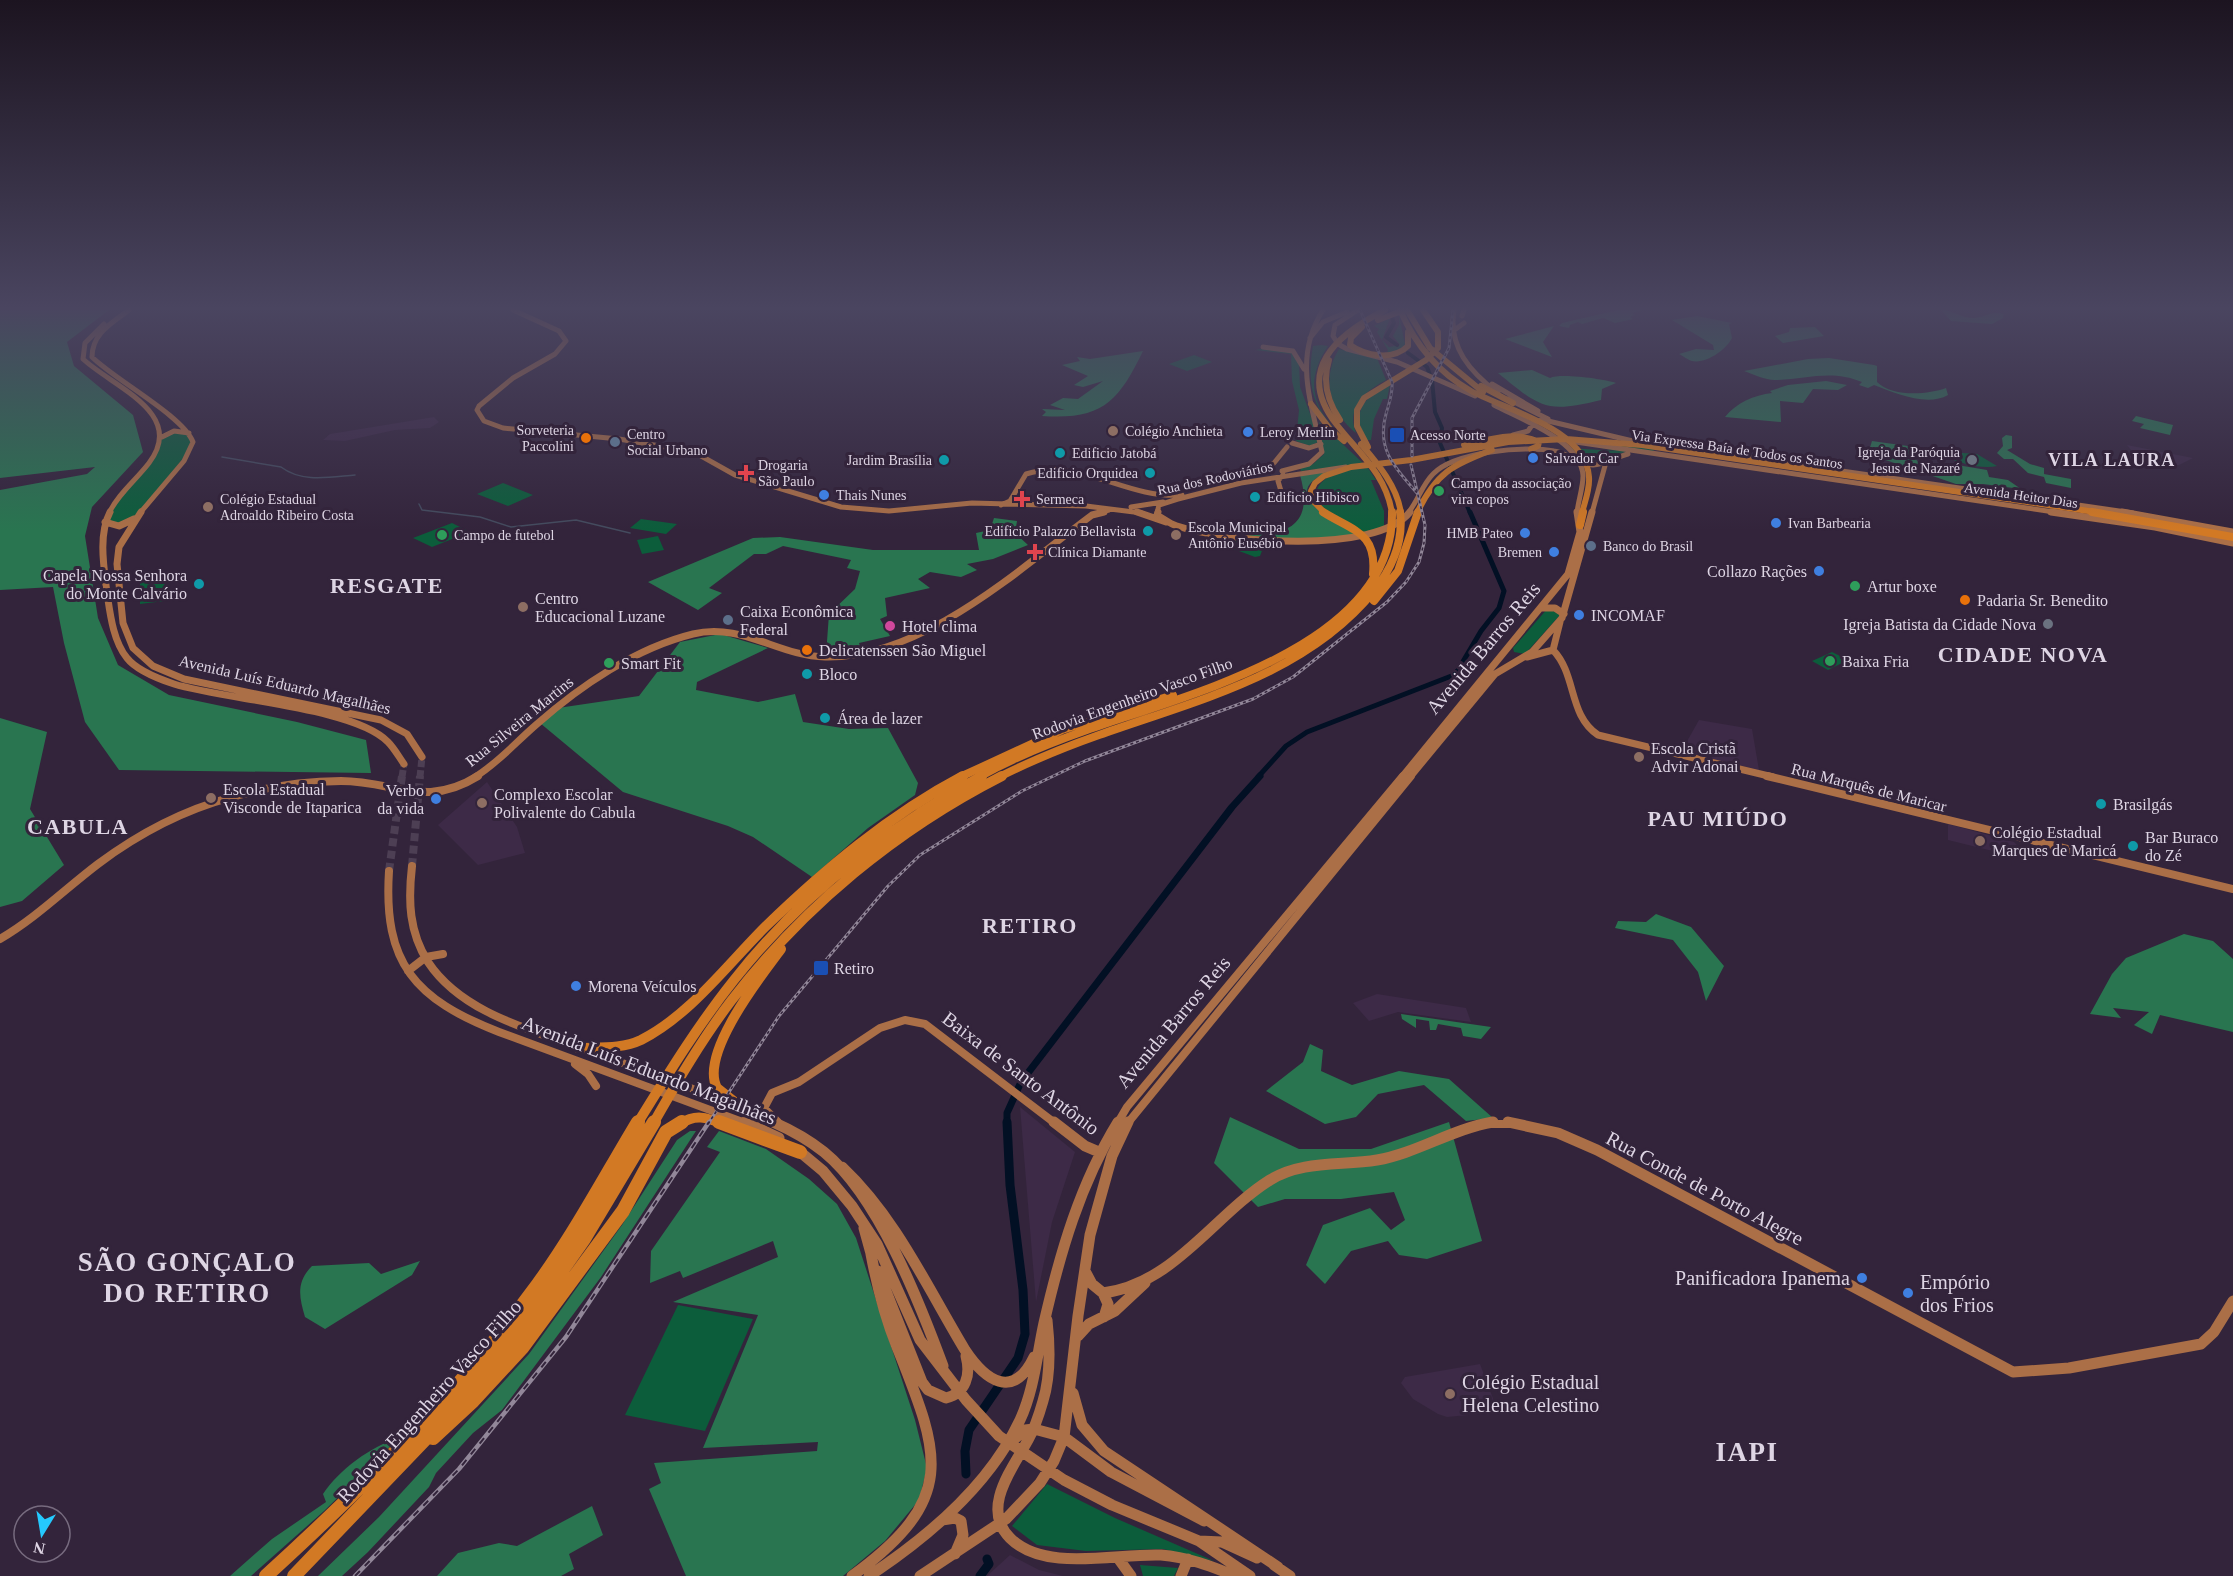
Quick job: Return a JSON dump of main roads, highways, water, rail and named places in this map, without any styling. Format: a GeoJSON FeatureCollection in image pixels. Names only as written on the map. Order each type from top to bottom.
{"type":"FeatureCollection","features":[{"type":"Feature","properties":{"kind":"highway","name":"Rodovia Engenheiro Vasco Filho"},"geometry":{"type":"LineString","coordinates":[[266,1576],[382,1464],[504,1328],[564,1245],[671,1064],[728,985],[791,916],[860,856],[923,811],[984,775],[1046,745],[1211,687],[1266,664],[1305,641],[1351,605],[1386,555],[1393,524],[1388,492],[1377,464],[1365,457],[1337,426],[1322,401],[1319,384]]}},
{"type":"Feature","properties":{"kind":"highway","name":"Rodovia Engenheiro Vasco Filho"},"geometry":{"type":"LineString","coordinates":[[294,1576],[418,1447],[532,1316],[597,1222],[686,1067],[746,981],[803,920],[851,876],[896,841],[949,806],[1007,773],[1075,743],[1251,679],[1289,660],[1353,615],[1377,589],[1398,549],[1402,530],[1401,507],[1394,486],[1344,425],[1329,401],[1326,384]]}},
{"type":"Feature","properties":{"kind":"highway"},"geometry":{"type":"LineString","coordinates":[[1377,464],[1359,433],[1356,417],[1367,395],[1385,384]]}},
{"type":"Feature","properties":{"kind":"highway"},"geometry":{"type":"LineString","coordinates":[[1456,384],[1464,390]]}},
{"type":"Feature","properties":{"kind":"highway"},"geometry":{"type":"LineString","coordinates":[[1466,384],[1533,419],[1578,452],[1589,473],[1584,511]]}},
{"type":"Feature","properties":{"kind":"highway"},"geometry":{"type":"LineString","coordinates":[[1471,384],[1484,395],[1536,416],[1571,441],[1590,461],[1595,479],[1584,511]]}},
{"type":"Feature","properties":{"kind":"highway"},"geometry":{"type":"LineString","coordinates":[[1478,384],[1513,403]]}},
{"type":"Feature","properties":{"kind":"highway"},"geometry":{"type":"LineString","coordinates":[[1311,404],[1330,429],[1365,457]]}},
{"type":"Feature","properties":{"kind":"highway"},"geometry":{"type":"LineString","coordinates":[[1436,455],[1473,442],[1512,435],[1538,441],[1540,445],[1531,449]]}},
{"type":"Feature","properties":{"kind":"highway","name":"Via Expressa Baía de Todos os Santos"},"geometry":{"type":"LineString","coordinates":[[1412,460],[1508,442],[1566,439],[1624,443],[1725,459]]}},
{"type":"Feature","properties":{"kind":"highway","name":"Via Expressa Baía de Todos os Santos"},"geometry":{"type":"LineString","coordinates":[[1329,634],[1365,609],[1398,571],[1418,511],[1434,485],[1450,468],[1478,454],[1522,445],[1578,442],[1725,459]]}},
{"type":"Feature","properties":{"kind":"highway"},"geometry":{"type":"LineString","coordinates":[[1725,459],[1818,477]]}},
{"type":"Feature","properties":{"kind":"highway","name":"Rua dos Rodoviários"},"geometry":{"type":"LineString","coordinates":[[1352,467],[1412,460]]}},
{"type":"Feature","properties":{"kind":"highway"},"geometry":{"type":"LineString","coordinates":[[1352,467],[1321,478],[1313,486],[1312,497],[1323,511],[1356,530],[1369,541],[1375,559],[1371,579]]}},
{"type":"Feature","properties":{"kind":"highway"},"geometry":{"type":"LineString","coordinates":[[1784,469],[1832,469]]}},
{"type":"Feature","properties":{"kind":"highway","name":"Via Expressa Baía de Todos os Santos"},"geometry":{"type":"LineString","coordinates":[[1784,469],[2232,536]]}},
{"type":"Feature","properties":{"kind":"highway","name":"Avenida Barros Reis"},"geometry":{"type":"LineString","coordinates":[[1583,525],[1584,511]]}},
{"type":"Feature","properties":{"kind":"highway"},"geometry":{"type":"LineString","coordinates":[[578,1048],[627,1045],[660,1029],[830,867],[897,816],[978,769],[1089,720],[1141,703],[1211,687]]}},
{"type":"Feature","properties":{"kind":"highway"},"geometry":{"type":"LineString","coordinates":[[923,811],[978,769]]}},
{"type":"Feature","properties":{"kind":"highway"},"geometry":{"type":"LineString","coordinates":[[746,1111],[718,1090],[713,1075],[715,1061],[749,996],[803,920]]}},
{"type":"Feature","properties":{"kind":"highway"},"geometry":{"type":"LineString","coordinates":[[418,1447],[439,1434],[522,1348],[623,1211],[660,1142],[674,1125],[690,1117],[705,1117],[800,1152]]}},
{"type":"Feature","properties":{"kind":"main road"},"geometry":{"type":"LineString","coordinates":[[115,384],[149,410],[159,423],[162,437],[178,431],[190,434]]}},
{"type":"Feature","properties":{"kind":"main road"},"geometry":{"type":"LineString","coordinates":[[124,384],[180,423],[190,434]]}},
{"type":"Feature","properties":{"kind":"main road"},"geometry":{"type":"LineString","coordinates":[[506,384],[479,406],[478,414],[488,423],[510,429],[605,437],[687,451],[701,455],[735,475],[841,507],[889,511],[961,504],[1096,508]]}},
{"type":"Feature","properties":{"kind":"main road"},"geometry":{"type":"LineString","coordinates":[[1284,501],[1278,481],[1283,474],[1321,455],[1321,444],[1307,384]]}},
{"type":"Feature","properties":{"kind":"main road","name":"Avenida Barros Reis"},"geometry":{"type":"LineString","coordinates":[[920,1576],[1001,1526],[1041,1484],[1059,1454],[1064,1437],[1085,1271],[1095,1215],[1121,1135],[1143,1100],[1495,674],[1523,658],[1560,622],[1564,614],[1583,525],[1576,512],[1582,470],[1579,462],[1573,452],[1556,437],[1449,384]]}},
{"type":"Feature","properties":{"kind":"main road"},"geometry":{"type":"LineString","coordinates":[[1487,384],[1536,416],[1564,425]]}},
{"type":"Feature","properties":{"kind":"main road"},"geometry":{"type":"LineString","coordinates":[[1491,384],[1537,410],[1541,416],[1533,418],[1517,416]]}},
{"type":"Feature","properties":{"kind":"main road"},"geometry":{"type":"LineString","coordinates":[[1512,435],[1526,432],[1532,425],[1544,420],[1564,425]]}},
{"type":"Feature","properties":{"kind":"main road","name":"Avenida Heitor Dias"},"geometry":{"type":"LineString","coordinates":[[1564,425],[1637,442],[2139,514],[2232,536]]}},
{"type":"Feature","properties":{"kind":"main road","name":"Avenida Luís Eduardo Magalhães"},"geometry":{"type":"LineString","coordinates":[[190,434],[192,447],[184,461],[135,518],[120,543],[117,564],[126,633],[141,657],[153,666],[184,679],[381,720],[407,734],[422,757]]}},
{"type":"Feature","properties":{"kind":"main road","name":"Avenida Luís Eduardo Magalhães"},"geometry":{"type":"LineString","coordinates":[[162,437],[156,454],[117,498],[105,522],[103,549],[115,637],[124,656],[138,669],[176,685],[358,723],[389,739],[400,752],[405,764]]}},
{"type":"Feature","properties":{"kind":"main road","name":"Avenida Heitor Dias"},"geometry":{"type":"LineString","coordinates":[[1556,437],[1602,448],[2232,536]]}},
{"type":"Feature","properties":{"kind":"main road"},"geometry":{"type":"LineString","coordinates":[[1423,489],[1434,470],[1456,461],[1531,449],[1561,452],[1590,465],[1606,462],[1615,457],[1650,452],[1652,448],[1637,442]]}},
{"type":"Feature","properties":{"kind":"main road"},"geometry":{"type":"LineString","coordinates":[[1135,492],[1176,492],[1240,479],[1274,463],[1290,445],[1309,448],[1321,444]]}},
{"type":"Feature","properties":{"kind":"main road"},"geometry":{"type":"LineString","coordinates":[[1423,489],[1432,470],[1453,458],[1545,446],[1634,450],[1784,469]]}},
{"type":"Feature","properties":{"kind":"main road"},"geometry":{"type":"LineString","coordinates":[[1680,448],[1670,453],[1680,459]]}},
{"type":"Feature","properties":{"kind":"main road","name":"Avenida Barros Reis"},"geometry":{"type":"LineString","coordinates":[[869,1576],[902,1554],[970,1490],[1001,1453],[1020,1420],[1031,1389],[1067,1227],[1099,1152],[1127,1107],[1508,650],[1568,574],[1606,462]]}},
{"type":"Feature","properties":{"kind":"main road","name":"Rua dos Rodoviários"},"geometry":{"type":"LineString","coordinates":[[1096,508],[1143,506],[1204,492],[1240,479],[1352,467]]}},
{"type":"Feature","properties":{"kind":"main road"},"geometry":{"type":"LineString","coordinates":[[1000,505],[1010,501],[1026,474],[1042,469],[1066,471],[1135,492],[1166,496],[1204,492]]}},
{"type":"Feature","properties":{"kind":"main road"},"geometry":{"type":"LineString","coordinates":[[1582,470],[1594,469],[1602,473]]}},
{"type":"Feature","properties":{"kind":"main road"},"geometry":{"type":"LineString","coordinates":[[1217,488],[1224,483]]}},
{"type":"Feature","properties":{"kind":"main road","name":"Rua dos Rodoviários"},"geometry":{"type":"LineString","coordinates":[[1096,508],[1133,510],[1166,522],[1213,534],[1325,542],[1371,535],[1402,521],[1423,489]]}},
{"type":"Feature","properties":{"kind":"main road"},"geometry":{"type":"LineString","coordinates":[[1166,522],[1157,515],[1158,507],[1181,498]]}},
{"type":"Feature","properties":{"kind":"main road"},"geometry":{"type":"LineString","coordinates":[[1010,501],[1018,506]]}},
{"type":"Feature","properties":{"kind":"main road"},"geometry":{"type":"LineString","coordinates":[[1074,506],[1084,508],[1087,513]]}},
{"type":"Feature","properties":{"kind":"main road","name":"Rua Silveira Martins"},"geometry":{"type":"LineString","coordinates":[[1055,542],[1087,513],[1096,508]]}},
{"type":"Feature","properties":{"kind":"main road","name":"Rua Silveira Martins"},"geometry":{"type":"LineString","coordinates":[[0,939],[29,922],[118,850],[211,805],[256,792],[333,781],[362,781],[415,794],[444,792],[463,784],[483,770],[582,688],[672,641],[694,633],[725,630],[748,633],[812,656],[860,655],[901,640],[961,609],[1092,515],[1109,510]]}},
{"type":"Feature","properties":{"kind":"main road"},"geometry":{"type":"LineString","coordinates":[[105,522],[119,526],[135,518]]}},
{"type":"Feature","properties":{"kind":"main road"},"geometry":{"type":"LineString","coordinates":[[1550,598],[1557,603],[1568,603]]}},
{"type":"Feature","properties":{"kind":"main road"},"geometry":{"type":"LineString","coordinates":[[1542,608],[1555,608],[1564,614]]}},
{"type":"Feature","properties":{"kind":"main road"},"geometry":{"type":"LineString","coordinates":[[1508,650],[1523,658],[1553,650],[1560,622]]}},
{"type":"Feature","properties":{"kind":"main road","name":"Rua Marquês de Maricar"},"geometry":{"type":"LineString","coordinates":[[1553,650],[1566,662],[1581,720],[1588,730],[1598,735],[2233,889]]}},
{"type":"Feature","properties":{"kind":"main road","name":"Avenida Luís Eduardo Magalhães"},"geometry":{"type":"LineString","coordinates":[[412,866],[409,891],[416,941],[426,957],[449,984],[471,1001],[511,1023],[784,1127],[828,1155],[860,1196],[884,1235],[933,1339],[949,1379]]}},
{"type":"Feature","properties":{"kind":"main road","name":"Avenida Luís Eduardo Magalhães"},"geometry":{"type":"LineString","coordinates":[[389,871],[386,907],[390,931],[408,971],[437,1001],[462,1017],[772,1134],[800,1152],[838,1188],[862,1221],[877,1244],[920,1340],[949,1379]]}},
{"type":"Feature","properties":{"kind":"main road"},"geometry":{"type":"LineString","coordinates":[[408,971],[426,957],[443,954]]}},
{"type":"Feature","properties":{"kind":"main road","name":"Baixa de Santo Antônio"},"geometry":{"type":"LineString","coordinates":[[784,1127],[764,1107],[768,1097],[801,1081],[881,1028],[902,1020],[925,1024],[1085,1146],[1099,1152]]}},
{"type":"Feature","properties":{"kind":"main road"},"geometry":{"type":"LineString","coordinates":[[567,1057],[588,1074],[596,1086]]}},
{"type":"Feature","properties":{"kind":"main road","name":"Rua Conde de Porto Alegre"},"geometry":{"type":"LineString","coordinates":[[1077,1339],[1086,1327],[1124,1305],[1155,1274],[1268,1181],[1283,1173],[1383,1159],[1476,1125],[1508,1121],[1520,1122],[1588,1146],[1635,1169],[2013,1372],[2069,1368],[2200,1344],[2214,1332],[2233,1301]]}},
{"type":"Feature","properties":{"kind":"main road"},"geometry":{"type":"LineString","coordinates":[[1099,1152],[1121,1135]]}},
{"type":"Feature","properties":{"kind":"main road"},"geometry":{"type":"LineString","coordinates":[[828,1155],[853,1176],[874,1200],[961,1344],[984,1375],[993,1381],[1006,1383],[1025,1375],[1041,1336]]}},
{"type":"Feature","properties":{"kind":"main road"},"geometry":{"type":"LineString","coordinates":[[852,1576],[896,1537],[923,1503],[933,1464],[930,1434],[878,1292],[862,1221]]}},
{"type":"Feature","properties":{"kind":"main road"},"geometry":{"type":"LineString","coordinates":[[871,1254],[923,1382],[938,1396],[951,1397],[962,1390],[967,1383],[970,1365],[961,1344]]}},
{"type":"Feature","properties":{"kind":"main road"},"geometry":{"type":"LineString","coordinates":[[1085,1271],[1092,1284],[1103,1293],[1108,1304],[1104,1317]]}},
{"type":"Feature","properties":{"kind":"main road","name":"Rua Conde de Porto Alegre"},"geometry":{"type":"LineString","coordinates":[[1103,1293],[1126,1291],[1155,1274]]}},
{"type":"Feature","properties":{"kind":"main road"},"geometry":{"type":"LineString","coordinates":[[1047,1313],[1049,1372],[1034,1429],[1000,1495],[997,1515],[1001,1526],[1015,1544],[1044,1557],[1087,1561],[1150,1555],[1188,1559],[1235,1576]]}},
{"type":"Feature","properties":{"kind":"main road"},"geometry":{"type":"LineString","coordinates":[[1072,1378],[1074,1409],[1094,1441],[1290,1576]]}},
{"type":"Feature","properties":{"kind":"main road"},"geometry":{"type":"LineString","coordinates":[[949,1379],[982,1420],[1015,1448],[1064,1480],[1112,1505],[1199,1540],[1222,1542],[1278,1567]]}},
{"type":"Feature","properties":{"kind":"main road"},"geometry":{"type":"LineString","coordinates":[[1001,1453],[1017,1435],[1025,1430],[1034,1429],[1064,1437],[1111,1472],[1187,1514],[1217,1526]]}},
{"type":"Feature","properties":{"kind":"main road"},"geometry":{"type":"LineString","coordinates":[[937,1521],[948,1518],[961,1521],[963,1534],[955,1555]]}},
{"type":"Feature","properties":{"kind":"main road"},"geometry":{"type":"LineString","coordinates":[[1199,1540],[1216,1555],[1250,1576]]}},
{"type":"Feature","properties":{"kind":"main road"},"geometry":{"type":"LineString","coordinates":[[1118,1558],[1131,1576]]}},
{"type":"Feature","properties":{"kind":"main road"},"geometry":{"type":"LineString","coordinates":[[1181,1576],[1188,1559]]}},
{"type":"Feature","properties":{"kind":"waterway"},"geometry":{"type":"LineString","coordinates":[[1432,384],[1435,412],[1442,428],[1440,443],[1470,513]]}},
{"type":"Feature","properties":{"kind":"waterway"},"geometry":{"type":"LineString","coordinates":[[222,457],[281,467],[307,477],[355,475]]}},
{"type":"Feature","properties":{"kind":"waterway"},"geometry":{"type":"LineString","coordinates":[[419,504],[422,510],[480,517],[511,527],[576,520],[630,533]]}},
{"type":"Feature","properties":{"kind":"waterway"},"geometry":{"type":"LineString","coordinates":[[1258,777],[1286,746],[1307,732],[1454,675],[1481,631],[1499,608],[1504,591],[1470,512]]}},
{"type":"Feature","properties":{"kind":"waterway"},"geometry":{"type":"LineString","coordinates":[[1007,1122],[1007,1113],[1021,1082],[1232,807],[1260,776]]}},
{"type":"Feature","properties":{"kind":"waterway"},"geometry":{"type":"LineString","coordinates":[[966,1474],[965,1451],[969,1430],[1018,1358],[1025,1334],[1023,1290],[1010,1185],[1007,1122]]}},
{"type":"Feature","properties":{"kind":"waterway"},"geometry":{"type":"LineString","coordinates":[[980,1576],[989,1564],[987,1559]]}},
{"type":"Feature","properties":{"kind":"tunnel"},"geometry":{"type":"LineString","coordinates":[[420,777],[422,757]]}},
{"type":"Feature","properties":{"kind":"tunnel"},"geometry":{"type":"LineString","coordinates":[[402,777],[404,764]]}},
{"type":"Feature","properties":{"kind":"tunnel"},"geometry":{"type":"LineString","coordinates":[[389,871],[402,776]]}},
{"type":"Feature","properties":{"kind":"tunnel"},"geometry":{"type":"LineString","coordinates":[[412,866],[420,776]]}},
{"type":"Feature","properties":{"kind":"railway"},"geometry":{"type":"LineString","coordinates":[[1392,384],[1384,426],[1386,448],[1401,475],[1417,493]]}},
{"type":"Feature","properties":{"kind":"railway"},"geometry":{"type":"LineString","coordinates":[[1412,456],[1412,418],[1430,384]]}},
{"type":"Feature","properties":{"kind":"railway"},"geometry":{"type":"LineString","coordinates":[[708,1124],[779,1016],[888,886],[920,855],[1022,791],[1085,761],[1253,699],[1293,677],[1387,602],[1406,582],[1419,562],[1424,543],[1425,525],[1411,465]]}},
{"type":"Feature","properties":{"kind":"railway"},"geometry":{"type":"LineString","coordinates":[[355,1576],[459,1469],[566,1337],[709,1122]]}},
{"type":"Feature","properties":{"kind":"place","name":"Colégio Anchieta"},"geometry":{"type":"Point","coordinates":[1113,431]}},
{"type":"Feature","properties":{"kind":"place","name":"Leroy Merlin"},"geometry":{"type":"Point","coordinates":[1248,432]}},
{"type":"Feature","properties":{"kind":"place","name":"Acesso Norte"},"geometry":{"type":"Point","coordinates":[1397,435]}},
{"type":"Feature","properties":{"kind":"place","name":"Sorveteria Paccolini"},"geometry":{"type":"Point","coordinates":[586,438]}},
{"type":"Feature","properties":{"kind":"place","name":"Centro Social Urbano"},"geometry":{"type":"Point","coordinates":[615,442]}},
{"type":"Feature","properties":{"kind":"place","name":"Edificio Jatobá"},"geometry":{"type":"Point","coordinates":[1060,453]}},
{"type":"Feature","properties":{"kind":"place","name":"Salvador Car"},"geometry":{"type":"Point","coordinates":[1533,458]}},
{"type":"Feature","properties":{"kind":"place","name":"Jardim Brasília"},"geometry":{"type":"Point","coordinates":[944,460]}},
{"type":"Feature","properties":{"kind":"place","name":"Igreja da Paróquia Jesus de Nazaré"},"geometry":{"type":"Point","coordinates":[1972,460]}},
{"type":"Feature","properties":{"kind":"place","name":"Drogaria São Paulo"},"geometry":{"type":"Point","coordinates":[746,473]}},
{"type":"Feature","properties":{"kind":"place","name":"Edificio Orquidea"},"geometry":{"type":"Point","coordinates":[1150,473]}},
{"type":"Feature","properties":{"kind":"place","name":"Campo da associação vira copos"},"geometry":{"type":"Point","coordinates":[1439,491]}},
{"type":"Feature","properties":{"kind":"place","name":"Thais Nunes"},"geometry":{"type":"Point","coordinates":[824,495]}},
{"type":"Feature","properties":{"kind":"place","name":"Edificio Hibisco"},"geometry":{"type":"Point","coordinates":[1255,497]}},
{"type":"Feature","properties":{"kind":"place","name":"Sermeca"},"geometry":{"type":"Point","coordinates":[1022,499]}},
{"type":"Feature","properties":{"kind":"place","name":"Colégio Estadual Adroaldo Ribeiro Costa"},"geometry":{"type":"Point","coordinates":[208,507]}},
{"type":"Feature","properties":{"kind":"place","name":"Ivan Barbearia"},"geometry":{"type":"Point","coordinates":[1776,523]}},
{"type":"Feature","properties":{"kind":"place","name":"Edificio Palazzo Bellavista"},"geometry":{"type":"Point","coordinates":[1148,531]}},
{"type":"Feature","properties":{"kind":"place","name":"HMB Pateo"},"geometry":{"type":"Point","coordinates":[1525,533]}},
{"type":"Feature","properties":{"kind":"place","name":"Campo de futebol"},"geometry":{"type":"Point","coordinates":[442,535]}},
{"type":"Feature","properties":{"kind":"place","name":"Escola Municipal Antônio Eusébio"},"geometry":{"type":"Point","coordinates":[1176,535]}},
{"type":"Feature","properties":{"kind":"place","name":"Banco do Brasil"},"geometry":{"type":"Point","coordinates":[1591,546]}},
{"type":"Feature","properties":{"kind":"place","name":"Clínica Diamante"},"geometry":{"type":"Point","coordinates":[1035,552]}},
{"type":"Feature","properties":{"kind":"place","name":"Bremen"},"geometry":{"type":"Point","coordinates":[1554,552]}},
{"type":"Feature","properties":{"kind":"place","name":"Collazo Rações"},"geometry":{"type":"Point","coordinates":[1819,571]}},
{"type":"Feature","properties":{"kind":"place","name":"Capela Nossa Senhora do Monte Calvário"},"geometry":{"type":"Point","coordinates":[199,584]}},
{"type":"Feature","properties":{"kind":"place","name":"Artur boxe"},"geometry":{"type":"Point","coordinates":[1855,586]}},
{"type":"Feature","properties":{"kind":"place","name":"Padaria Sr. Benedito"},"geometry":{"type":"Point","coordinates":[1965,600]}},
{"type":"Feature","properties":{"kind":"place","name":"Centro Educacional Luzane"},"geometry":{"type":"Point","coordinates":[523,607]}},
{"type":"Feature","properties":{"kind":"place","name":"INCOMAF"},"geometry":{"type":"Point","coordinates":[1579,615]}},
{"type":"Feature","properties":{"kind":"place","name":"Caixa Econômica Federal"},"geometry":{"type":"Point","coordinates":[728,620]}},
{"type":"Feature","properties":{"kind":"place","name":"Igreja Batista da Cidade Nova"},"geometry":{"type":"Point","coordinates":[2048,624]}},
{"type":"Feature","properties":{"kind":"place","name":"Hotel clima"},"geometry":{"type":"Point","coordinates":[890,626]}},
{"type":"Feature","properties":{"kind":"place","name":"Delicatenssen São Miguel"},"geometry":{"type":"Point","coordinates":[807,650]}},
{"type":"Feature","properties":{"kind":"place","name":"Baixa Fria"},"geometry":{"type":"Point","coordinates":[1830,661]}},
{"type":"Feature","properties":{"kind":"place","name":"Smart Fit"},"geometry":{"type":"Point","coordinates":[609,663]}},
{"type":"Feature","properties":{"kind":"place","name":"Bloco"},"geometry":{"type":"Point","coordinates":[807,674]}},
{"type":"Feature","properties":{"kind":"place","name":"Área de lazer"},"geometry":{"type":"Point","coordinates":[825,718]}},
{"type":"Feature","properties":{"kind":"place","name":"Escola Cristã Advir Adonai"},"geometry":{"type":"Point","coordinates":[1639,757]}},
{"type":"Feature","properties":{"kind":"place","name":"Escola Estadual Visconde de Itaparica"},"geometry":{"type":"Point","coordinates":[211,798]}},
{"type":"Feature","properties":{"kind":"place","name":"Verbo da vida"},"geometry":{"type":"Point","coordinates":[436,799]}},
{"type":"Feature","properties":{"kind":"place","name":"Complexo Escolar Polivalente do Cabula"},"geometry":{"type":"Point","coordinates":[482,803]}},
{"type":"Feature","properties":{"kind":"place","name":"Brasilgás"},"geometry":{"type":"Point","coordinates":[2101,804]}},
{"type":"Feature","properties":{"kind":"place","name":"Colégio Estadual Marques de Maricá"},"geometry":{"type":"Point","coordinates":[1980,841]}},
{"type":"Feature","properties":{"kind":"place","name":"Bar Buraco do Zé"},"geometry":{"type":"Point","coordinates":[2133,846]}},
{"type":"Feature","properties":{"kind":"place","name":"Retiro"},"geometry":{"type":"Point","coordinates":[821,968]}},
{"type":"Feature","properties":{"kind":"place","name":"Morena Veículos"},"geometry":{"type":"Point","coordinates":[576,986]}},
{"type":"Feature","properties":{"kind":"place","name":"Panificadora Ipanema"},"geometry":{"type":"Point","coordinates":[1862,1278]}},
{"type":"Feature","properties":{"kind":"place","name":"Empório dos Frios"},"geometry":{"type":"Point","coordinates":[1908,1293]}},
{"type":"Feature","properties":{"kind":"place","name":"Colégio Estadual Helena Celestino"},"geometry":{"type":"Point","coordinates":[1450,1394]}},
{"type":"Feature","properties":{"kind":"district","name":"VILA LAURA"},"geometry":{"type":"Point","coordinates":[2112,460]}},
{"type":"Feature","properties":{"kind":"district","name":"RESGATE"},"geometry":{"type":"Point","coordinates":[387,585]}},
{"type":"Feature","properties":{"kind":"district","name":"CIDADE NOVA"},"geometry":{"type":"Point","coordinates":[2023,654]}},
{"type":"Feature","properties":{"kind":"district","name":"PAU MIÚDO"},"geometry":{"type":"Point","coordinates":[1718,818]}},
{"type":"Feature","properties":{"kind":"district","name":"CABULA"},"geometry":{"type":"Point","coordinates":[78,826]}},
{"type":"Feature","properties":{"kind":"district","name":"RETIRO"},"geometry":{"type":"Point","coordinates":[1030,925]}},
{"type":"Feature","properties":{"kind":"district","name":"SÃO GONÇALO DO RETIRO"},"geometry":{"type":"Point","coordinates":[187,1278]}},
{"type":"Feature","properties":{"kind":"district","name":"IAPI"},"geometry":{"type":"Point","coordinates":[1747,1452]}}]}
